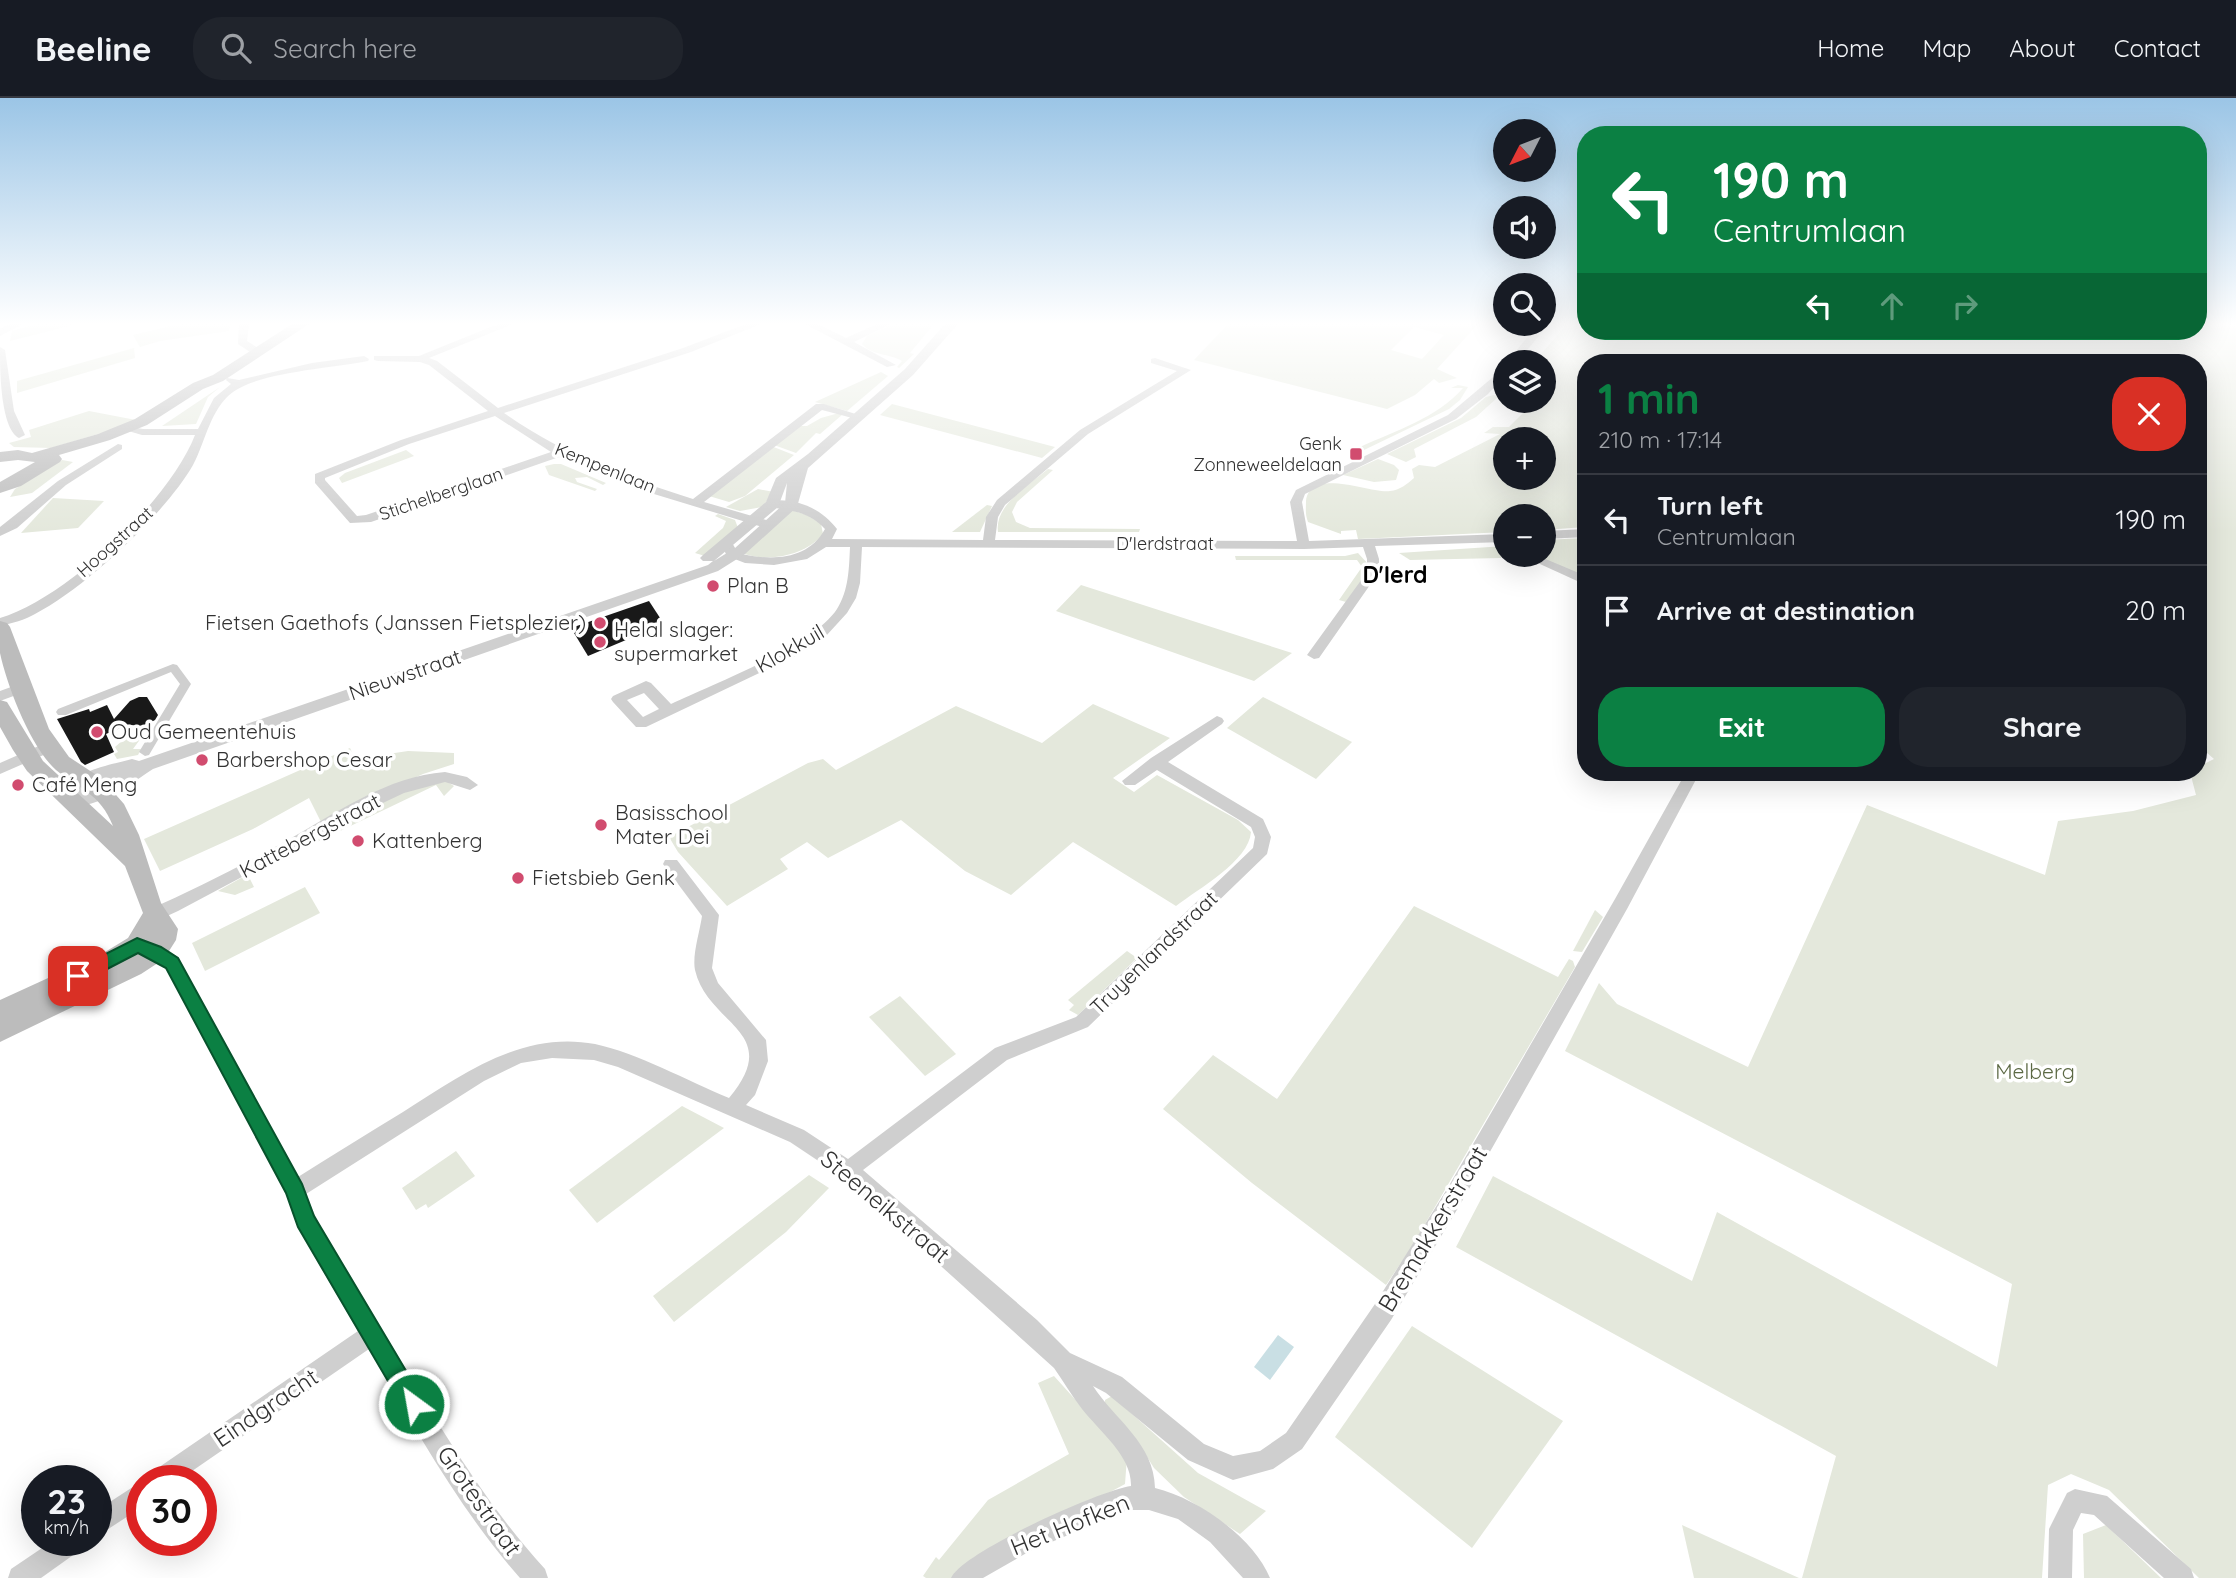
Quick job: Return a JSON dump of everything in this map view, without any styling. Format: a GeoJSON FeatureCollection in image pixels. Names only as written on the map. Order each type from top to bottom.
{"type":"FeatureCollection","features":[{"type":"Feature","properties":{"kind":"main road"},"geometry":{"type":"LineString","coordinates":[[3,454],[34,462],[133,430],[181,407],[202,393]]}},
{"type":"Feature","properties":{"kind":"main road"},"geometry":{"type":"LineString","coordinates":[[2,492],[19,481],[34,462]]}},
{"type":"Feature","properties":{"kind":"main road","name":"Hoogstraat"},"geometry":{"type":"LineString","coordinates":[[0,625],[22,688],[50,746]]}},
{"type":"Feature","properties":{"kind":"main road"},"geometry":{"type":"LineString","coordinates":[[0,707],[35,766],[134,864]]}},
{"type":"Feature","properties":{"kind":"main road"},"geometry":{"type":"LineString","coordinates":[[0,1012],[114,959],[164,940],[166,929],[154,915],[134,864],[122,820],[95,786],[70,771],[50,746]]}},
{"type":"Feature","properties":{"kind":"main road"},"geometry":{"type":"LineString","coordinates":[[0,1031],[132,967],[146,948]]}},
{"type":"Feature","properties":{"kind":"street"},"geometry":{"type":"LineString","coordinates":[[6,393],[9,411],[19,435]]}},
{"type":"Feature","properties":{"kind":"street","name":"Hoogstraat"},"geometry":{"type":"LineString","coordinates":[[0,625],[32,611],[68,584],[128,532],[176,482],[222,393]]}},
{"type":"Feature","properties":{"kind":"street","name":"Kempenlaan"},"geometry":{"type":"LineString","coordinates":[[471,393],[496,413],[560,453],[615,476],[761,522]]}},
{"type":"Feature","properties":{"kind":"street"},"geometry":{"type":"LineString","coordinates":[[496,413],[554,393]]}},
{"type":"Feature","properties":{"kind":"street","name":"Nieuwstraat"},"geometry":{"type":"LineString","coordinates":[[761,522],[773,504],[781,481],[801,467],[886,393]]}},
{"type":"Feature","properties":{"kind":"street"},"geometry":{"type":"LineString","coordinates":[[989,543],[992,517],[1001,503],[1084,432],[1148,393]]}},
{"type":"Feature","properties":{"kind":"street"},"geometry":{"type":"LineString","coordinates":[[1304,545],[1296,502],[1300,492],[1452,417],[1483,393]]}},
{"type":"Feature","properties":{"kind":"street"},"geometry":{"type":"LineString","coordinates":[[697,502],[820,406],[860,417]]}},
{"type":"Feature","properties":{"kind":"street","name":"Stichelberglaan"},"geometry":{"type":"LineString","coordinates":[[496,413],[403,443],[318,476],[319,481],[354,520],[367,519],[560,453]]}},
{"type":"Feature","properties":{"kind":"street"},"geometry":{"type":"LineString","coordinates":[[133,430],[202,432]]}},
{"type":"Feature","properties":{"kind":"street"},"geometry":{"type":"LineString","coordinates":[[0,532],[13,525],[62,483],[118,447]]}},
{"type":"Feature","properties":{"kind":"street"},"geometry":{"type":"LineString","coordinates":[[792,504],[793,488],[801,467]]}},
{"type":"Feature","properties":{"kind":"street"},"geometry":{"type":"LineString","coordinates":[[773,504],[792,504],[818,514],[831,529],[825,543]]}},
{"type":"Feature","properties":{"kind":"street","name":"Nieuwstraat"},"geometry":{"type":"LineString","coordinates":[[69,797],[146,758],[713,568],[761,522],[792,504]]}},
{"type":"Feature","properties":{"kind":"street"},"geometry":{"type":"LineString","coordinates":[[1556,534],[1577,533]]}},
{"type":"Feature","properties":{"kind":"street","name":"D'Ierdstraat"},"geometry":{"type":"LineString","coordinates":[[730,550],[751,562],[779,561],[804,555],[825,543],[1304,545],[1493,539]]}},
{"type":"Feature","properties":{"kind":"street"},"geometry":{"type":"LineString","coordinates":[[1314,656],[1373,572],[1373,559],[1368,544]]}},
{"type":"Feature","properties":{"kind":"street","name":"Klokkuil"},"geometry":{"type":"LineString","coordinates":[[669,711],[790,653],[828,629],[844,612],[851,596],[857,570],[856,545]]}},
{"type":"Feature","properties":{"kind":"street"},"geometry":{"type":"LineString","coordinates":[[1554,567],[1577,577]]}},
{"type":"Feature","properties":{"kind":"street"},"geometry":{"type":"LineString","coordinates":[[62,712],[173,667],[186,684],[146,758]]}},
{"type":"Feature","properties":{"kind":"street"},"geometry":{"type":"LineString","coordinates":[[0,696],[22,688]]}},
{"type":"Feature","properties":{"kind":"street"},"geometry":{"type":"LineString","coordinates":[[1130,781],[1217,721]]}},
{"type":"Feature","properties":{"kind":"street"},"geometry":{"type":"LineString","coordinates":[[0,769],[50,746]]}},
{"type":"Feature","properties":{"kind":"street","name":"Truyenlandstraat"},"geometry":{"type":"LineString","coordinates":[[848,1170],[1000,1054],[1082,1022],[1261,850],[1263,837],[1256,823],[1156,762]]}},
{"type":"Feature","properties":{"kind":"street","name":"Kattebergstraat"},"geometry":{"type":"LineString","coordinates":[[154,915],[201,894],[340,818],[399,790],[435,778],[457,777],[470,785]]}},
{"type":"Feature","properties":{"kind":"street","name":"Bremakkerstraat"},"geometry":{"type":"LineString","coordinates":[[1062,1360],[1114,1385],[1195,1452],[1233,1468],[1265,1461],[1294,1441],[1383,1312],[1454,1196],[1688,781]]}},
{"type":"Feature","properties":{"kind":"street"},"geometry":{"type":"LineString","coordinates":[[671,864],[711,915],[703,968],[711,988],[757,1040],[759,1061],[748,1089],[733,1107]]}},
{"type":"Feature","properties":{"kind":"street","name":"Grotestraat"},"geometry":{"type":"LineString","coordinates":[[146,948],[172,963],[295,1190],[305,1221],[467,1490],[536,1578]]}},
{"type":"Feature","properties":{"kind":"street","name":"Steeneikstraat"},"geometry":{"type":"LineString","coordinates":[[295,1190],[477,1075],[519,1056],[541,1052],[594,1052],[622,1061],[797,1136],[848,1170],[1062,1360],[1088,1399],[1127,1444],[1143,1471],[1143,1497]]}},
{"type":"Feature","properties":{"kind":"street","name":"Eindgracht"},"geometry":{"type":"LineString","coordinates":[[182,1465],[372,1334]]}},
{"type":"Feature","properties":{"kind":"street"},"geometry":{"type":"LineString","coordinates":[[1143,1497],[1194,1512],[1235,1549],[1258,1578]]}},
{"type":"Feature","properties":{"kind":"street","name":"Het Hofken"},"geometry":{"type":"LineString","coordinates":[[963,1578],[986,1560],[1019,1543],[1128,1498],[1143,1497]]}},
{"type":"Feature","properties":{"kind":"street"},"geometry":{"type":"LineString","coordinates":[[2060,1578],[2061,1529],[2075,1501],[2099,1504],[2182,1578]]}},
{"type":"Feature","properties":{"kind":"street"},"geometry":{"type":"LineString","coordinates":[[20,1578],[52,1556]]}},
{"type":"Feature","properties":{"kind":"green space"},"geometry":{"type":"Polygon","coordinates":[[[213,393],[208,397],[196,424],[162,426],[213,393]]]}},
{"type":"Feature","properties":{"kind":"green space"},"geometry":{"type":"Polygon","coordinates":[[[835,393],[868,393],[847,411],[815,402],[835,393]]]}},
{"type":"Feature","properties":{"kind":"green space"},"geometry":{"type":"Polygon","coordinates":[[[1324,393],[1417,393],[1387,409],[1324,393]]]}},
{"type":"Feature","properties":{"kind":"green space"},"geometry":{"type":"Polygon","coordinates":[[[1458,393],[1464,393],[1449,409],[1364,450],[1360,447],[1428,416],[1458,393]]]}},
{"type":"Feature","properties":{"kind":"green space","name":"Melberg"},"geometry":{"type":"Polygon","coordinates":[[[1556,393],[1577,393],[1577,528],[1556,529],[1556,504],[1493,504],[1493,533],[1358,539],[1356,530],[1341,531],[1341,534],[1308,522],[1306,501],[1310,491],[1318,485],[1329,483],[1381,491],[1394,490],[1414,478],[1412,469],[1419,465],[1435,467],[1493,438],[1493,490],[1556,490],[1556,427],[1509,427],[1523,413],[1556,413],[1556,393]]]}},
{"type":"Feature","properties":{"kind":"green space","name":"Melberg"},"geometry":{"type":"Polygon","coordinates":[[[2207,393],[2236,393],[2236,1578],[2199,1578],[2109,1490],[2071,1474],[2048,1485],[2042,1578],[1802,1578],[1836,1456],[1456,1247],[1493,1176],[1692,1281],[1717,1212],[1997,1367],[2012,1284],[1565,1051],[1599,983],[1617,1004],[1748,1067],[1867,805],[2045,875],[2058,821],[2133,811],[2196,795],[2192,781],[2207,781],[2207,762],[2214,759],[2207,753],[2207,393]]]}},
{"type":"Feature","properties":{"kind":"green space"},"geometry":{"type":"Polygon","coordinates":[[[1493,395],[1493,402],[1476,417],[1414,449],[1416,457],[1406,462],[1387,454],[1461,418],[1486,397],[1493,395]]]}},
{"type":"Feature","properties":{"kind":"green space"},"geometry":{"type":"Polygon","coordinates":[[[892,404],[1055,447],[1042,458],[880,415],[892,404]]]}},
{"type":"Feature","properties":{"kind":"green space"},"geometry":{"type":"Polygon","coordinates":[[[89,411],[136,420],[51,448],[14,447],[9,443],[31,437],[29,430],[89,411]]]}},
{"type":"Feature","properties":{"kind":"green space"},"geometry":{"type":"Polygon","coordinates":[[[843,414],[820,434],[816,433],[796,453],[774,445],[799,426],[807,426],[821,418],[843,414]]]}},
{"type":"Feature","properties":{"kind":"green space"},"geometry":{"type":"Polygon","coordinates":[[[771,446],[794,455],[745,496],[729,502],[709,496],[771,446]]]}},
{"type":"Feature","properties":{"kind":"green space"},"geometry":{"type":"Polygon","coordinates":[[[406,450],[414,456],[342,483],[339,478],[345,473],[406,450]]]}},
{"type":"Feature","properties":{"kind":"green space"},"geometry":{"type":"Polygon","coordinates":[[[1378,459],[1394,465],[1399,470],[1396,480],[1374,482],[1343,475],[1378,459]]]}},
{"type":"Feature","properties":{"kind":"green space"},"geometry":{"type":"Polygon","coordinates":[[[62,460],[73,462],[32,493],[10,497],[15,489],[62,460]]]}},
{"type":"Feature","properties":{"kind":"green space"},"geometry":{"type":"Polygon","coordinates":[[[561,464],[606,483],[603,485],[587,477],[575,478],[577,482],[597,489],[595,491],[549,475],[545,466],[561,464]]]}},
{"type":"Feature","properties":{"kind":"green space"},"geometry":{"type":"Polygon","coordinates":[[[1048,469],[1053,470],[1017,502],[1012,512],[1016,522],[1030,528],[1140,529],[1139,532],[998,532],[998,522],[1007,504],[1048,469]]]}},
{"type":"Feature","properties":{"kind":"green space"},"geometry":{"type":"Polygon","coordinates":[[[758,489],[774,492],[762,507],[740,511],[726,507],[758,489]]]}},
{"type":"Feature","properties":{"kind":"green space"},"geometry":{"type":"Polygon","coordinates":[[[53,498],[104,501],[78,528],[21,533],[53,498]]]}},
{"type":"Feature","properties":{"kind":"green space"},"geometry":{"type":"Polygon","coordinates":[[[987,505],[992,506],[980,532],[952,532],[987,505]]]}},
{"type":"Feature","properties":{"kind":"green space"},"geometry":{"type":"Polygon","coordinates":[[[791,510],[807,515],[821,524],[823,534],[806,548],[785,556],[763,557],[742,553],[791,510]]]}},
{"type":"Feature","properties":{"kind":"green space"},"geometry":{"type":"Polygon","coordinates":[[[718,514],[735,520],[738,528],[705,556],[695,553],[723,528],[726,521],[715,516],[718,514]]]}},
{"type":"Feature","properties":{"kind":"green space"},"geometry":{"type":"Polygon","coordinates":[[[1577,538],[1577,575],[1556,566],[1556,539],[1577,538]]]}},
{"type":"Feature","properties":{"kind":"green space"},"geometry":{"type":"Polygon","coordinates":[[[1493,547],[1493,558],[1410,560],[1399,553],[1493,547]]]}},
{"type":"Feature","properties":{"kind":"green space"},"geometry":{"type":"Polygon","coordinates":[[[1358,553],[1369,565],[1366,575],[1346,602],[1339,600],[1362,567],[1357,560],[1236,560],[1235,556],[1345,556],[1358,553]]]}},
{"type":"Feature","properties":{"kind":"green space"},"geometry":{"type":"Polygon","coordinates":[[[1081,585],[1292,653],[1254,681],[1056,611],[1081,585]]]}},
{"type":"Feature","properties":{"kind":"green space"},"geometry":{"type":"Polygon","coordinates":[[[1263,697],[1352,742],[1316,779],[1227,728],[1263,697]]]}},
{"type":"Feature","properties":{"kind":"green space"},"geometry":{"type":"Polygon","coordinates":[[[1093,704],[1170,738],[1113,778],[1134,792],[1157,775],[1238,820],[1251,832],[1248,843],[1232,864],[1176,906],[1073,842],[1011,895],[965,871],[901,820],[828,858],[807,842],[780,859],[788,869],[727,906],[678,852],[669,837],[808,763],[823,759],[836,770],[956,706],[1042,743],[1093,704]]]}},
{"type":"Feature","properties":{"kind":"green space"},"geometry":{"type":"Polygon","coordinates":[[[131,733],[144,734],[133,749],[141,749],[138,755],[117,759],[114,754],[118,752],[115,747],[131,733]]]}},
{"type":"Feature","properties":{"kind":"green space"},"geometry":{"type":"Polygon","coordinates":[[[350,748],[355,759],[408,751],[454,753],[454,764],[423,774],[321,822],[309,798],[253,829],[160,871],[144,839],[350,748]]]}},
{"type":"Feature","properties":{"kind":"green space"},"geometry":{"type":"Polygon","coordinates":[[[446,781],[454,786],[444,796],[436,785],[248,875],[254,887],[235,895],[218,891],[350,816],[406,791],[446,781]]]}},
{"type":"Feature","properties":{"kind":"green space"},"geometry":{"type":"Polygon","coordinates":[[[305,887],[320,913],[205,971],[192,943],[305,887]]]}},
{"type":"Feature","properties":{"kind":"green space"},"geometry":{"type":"Polygon","coordinates":[[[1414,906],[1558,977],[1569,959],[1575,967],[1411,1248],[1386,1285],[1252,1183],[1163,1109],[1213,1055],[1277,1099],[1414,906]]]}},
{"type":"Feature","properties":{"kind":"green space"},"geometry":{"type":"Polygon","coordinates":[[[1595,910],[1603,917],[1582,952],[1573,951],[1595,910]]]}},
{"type":"Feature","properties":{"kind":"green space"},"geometry":{"type":"Polygon","coordinates":[[[1127,951],[1137,958],[1078,1015],[1069,1010],[1074,1005],[1068,1000],[1127,951]]]}},
{"type":"Feature","properties":{"kind":"green space"},"geometry":{"type":"Polygon","coordinates":[[[900,996],[956,1054],[925,1076],[869,1017],[900,996]]]}},
{"type":"Feature","properties":{"kind":"green space"},"geometry":{"type":"Polygon","coordinates":[[[682,1106],[724,1128],[597,1223],[569,1190],[682,1106]]]}},
{"type":"Feature","properties":{"kind":"green space"},"geometry":{"type":"Polygon","coordinates":[[[456,1151],[475,1176],[428,1208],[426,1204],[416,1210],[402,1188],[456,1151]]]}},
{"type":"Feature","properties":{"kind":"green space"},"geometry":{"type":"Polygon","coordinates":[[[809,1175],[829,1188],[786,1232],[674,1322],[653,1296],[809,1175]]]}},
{"type":"Feature","properties":{"kind":"green space"},"geometry":{"type":"Polygon","coordinates":[[[1412,1326],[1563,1421],[1472,1548],[1335,1437],[1412,1326]]]}},
{"type":"Feature","properties":{"kind":"green space"},"geometry":{"type":"Polygon","coordinates":[[[1054,1376],[1127,1457],[1125,1484],[952,1578],[926,1578],[923,1576],[936,1557],[939,1560],[988,1500],[1069,1454],[1038,1383],[1054,1376]]]}},
{"type":"Feature","properties":{"kind":"green space"},"geometry":{"type":"Polygon","coordinates":[[[1112,1396],[1198,1473],[1266,1511],[1240,1534],[1184,1497],[1154,1468],[1137,1441],[1105,1408],[1105,1400],[1112,1396]]]}},
{"type":"Feature","properties":{"kind":"green space"},"geometry":{"type":"Polygon","coordinates":[[[1682,1525],[1799,1578],[1694,1578],[1682,1525]]]}},
{"type":"Feature","properties":{"kind":"green space"},"geometry":{"type":"Polygon","coordinates":[[[2106,1525],[2161,1578],[2084,1578],[2083,1534],[2106,1525]]]}},
{"type":"Feature","properties":{"kind":"shaded area"},"geometry":{"type":"Polygon","coordinates":[[[1278,1335],[1294,1347],[1270,1380],[1254,1367],[1278,1335]]]}},
{"type":"Feature","properties":{"kind":"building","name":"Helal slager: supermarket"},"geometry":{"type":"Polygon","coordinates":[[[649,601],[664,624],[588,656],[571,628],[649,601]]]}},
{"type":"Feature","properties":{"kind":"building","name":"Oud Gemeentehuis"},"geometry":{"type":"Polygon","coordinates":[[[147,697],[158,715],[155,720],[144,726],[117,724],[120,728],[106,734],[114,752],[85,765],[81,762],[57,719],[89,709],[90,712],[107,705],[114,719],[130,701],[147,697]]]}},
{"type":"Feature","properties":{"kind":"place","name":"Genk Zonneweeldelaan"},"geometry":{"type":"Point","coordinates":[1356,454]}},
{"type":"Feature","properties":{"kind":"place","name":"Plan B"},"geometry":{"type":"Point","coordinates":[713,586]}},
{"type":"Feature","properties":{"kind":"place","name":"Fietsen Gaethofs (Janssen Fietsplezier)"},"geometry":{"type":"Point","coordinates":[600,623]}},
{"type":"Feature","properties":{"kind":"place","name":"Helal slager: supermarket"},"geometry":{"type":"Point","coordinates":[600,642]}},
{"type":"Feature","properties":{"kind":"place","name":"Oud Gemeentehuis"},"geometry":{"type":"Point","coordinates":[97,732]}},
{"type":"Feature","properties":{"kind":"place","name":"Barbershop Cesar"},"geometry":{"type":"Point","coordinates":[202,760]}},
{"type":"Feature","properties":{"kind":"place","name":"Café Meng"},"geometry":{"type":"Point","coordinates":[18,785]}},
{"type":"Feature","properties":{"kind":"place","name":"Basisschool Mater Dei"},"geometry":{"type":"Point","coordinates":[601,825]}},
{"type":"Feature","properties":{"kind":"place","name":"Kattenberg"},"geometry":{"type":"Point","coordinates":[358,841]}},
{"type":"Feature","properties":{"kind":"place","name":"Fietsbieb Genk"},"geometry":{"type":"Point","coordinates":[518,878]}},
{"type":"Feature","properties":{"kind":"district","name":"D'Ierd"},"geometry":{"type":"Point","coordinates":[1395,575]}},
{"type":"Feature","properties":{"kind":"route"},"geometry":{"type":"LineString","coordinates":[[78,976],[137,945],[155,951],[172,963],[295,1190],[305,1221],[414,1404]]}}]}
